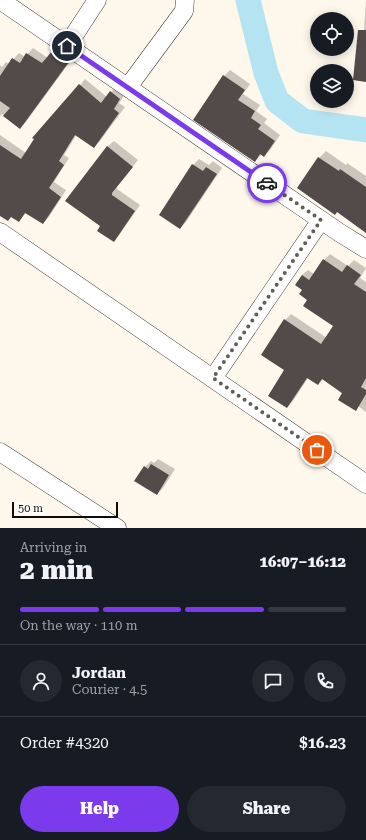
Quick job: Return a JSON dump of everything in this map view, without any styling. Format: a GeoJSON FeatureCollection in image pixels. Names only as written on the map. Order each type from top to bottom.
{"type":"FeatureCollection","features":[{"type":"Feature","properties":{"kind":"street"},"geometry":{"type":"LineString","coordinates":[[0,0],[366,250]]}},
{"type":"Feature","properties":{"kind":"street"},"geometry":{"type":"LineString","coordinates":[[67,46],[96,0]]}},
{"type":"Feature","properties":{"kind":"street"},"geometry":{"type":"LineString","coordinates":[[128,87],[184,11],[185,0]]}},
{"type":"Feature","properties":{"kind":"street"},"geometry":{"type":"LineString","coordinates":[[213,378],[321,220]]}},
{"type":"Feature","properties":{"kind":"street"},"geometry":{"type":"LineString","coordinates":[[0,232],[366,484]]}},
{"type":"Feature","properties":{"kind":"street"},"geometry":{"type":"LineString","coordinates":[[0,452],[117,528]]}},
{"type":"Feature","properties":{"kind":"building"},"geometry":{"type":"Polygon","coordinates":[[[358,30],[366,30],[366,82],[354,80],[358,30]]]}},
{"type":"Feature","properties":{"kind":"building"},"geometry":{"type":"Polygon","coordinates":[[[53,50],[69,62],[20,129],[3,116],[10,108],[0,101],[0,76],[12,58],[20,63],[26,53],[42,63],[53,50]]]}},
{"type":"Feature","properties":{"kind":"building"},"geometry":{"type":"Polygon","coordinates":[[[223,75],[245,90],[238,100],[255,111],[251,118],[261,125],[258,129],[275,141],[264,157],[260,154],[255,162],[193,120],[223,75]]]}},
{"type":"Feature","properties":{"kind":"building"},"geometry":{"type":"Polygon","coordinates":[[[79,84],[101,103],[110,91],[120,99],[114,109],[119,113],[94,148],[75,135],[59,161],[64,165],[49,188],[61,197],[43,224],[25,213],[19,222],[11,217],[8,221],[0,216],[0,145],[21,159],[34,139],[32,138],[79,84]]]}},
{"type":"Feature","properties":{"kind":"building"},"geometry":{"type":"Polygon","coordinates":[[[107,146],[133,167],[112,193],[112,195],[135,211],[114,242],[97,231],[100,226],[65,201],[107,146]]]}},
{"type":"Feature","properties":{"kind":"building"},"geometry":{"type":"Polygon","coordinates":[[[318,157],[339,171],[340,169],[366,187],[366,233],[337,212],[335,215],[297,188],[318,157]]]}},
{"type":"Feature","properties":{"kind":"building"},"geometry":{"type":"Polygon","coordinates":[[[192,164],[203,171],[206,167],[217,174],[180,229],[159,215],[192,164]]]}},
{"type":"Feature","properties":{"kind":"building"},"geometry":{"type":"Polygon","coordinates":[[[323,259],[342,272],[347,265],[361,275],[354,284],[366,292],[366,378],[361,387],[366,390],[366,394],[356,411],[338,400],[342,393],[322,379],[318,385],[307,378],[287,408],[268,396],[284,370],[261,355],[284,319],[321,344],[333,326],[303,306],[307,300],[299,294],[302,290],[295,285],[302,275],[309,280],[323,259]]]}},
{"type":"Feature","properties":{"kind":"building"},"geometry":{"type":"Polygon","coordinates":[[[151,464],[169,475],[157,495],[134,481],[144,466],[148,469],[151,464]]]}},
{"type":"Feature","properties":{"kind":"waterway"},"geometry":{"type":"LineString","coordinates":[[248,0],[266,73],[277,101],[303,121],[366,130]]}},
{"type":"Feature","properties":{"kind":"way so far"},"geometry":{"type":"LineString","coordinates":[[267,183],[321,220],[213,378],[317,450]]}},
{"type":"Feature","properties":{"kind":"route"},"geometry":{"type":"LineString","coordinates":[[67,46],[267,183]]}}]}
